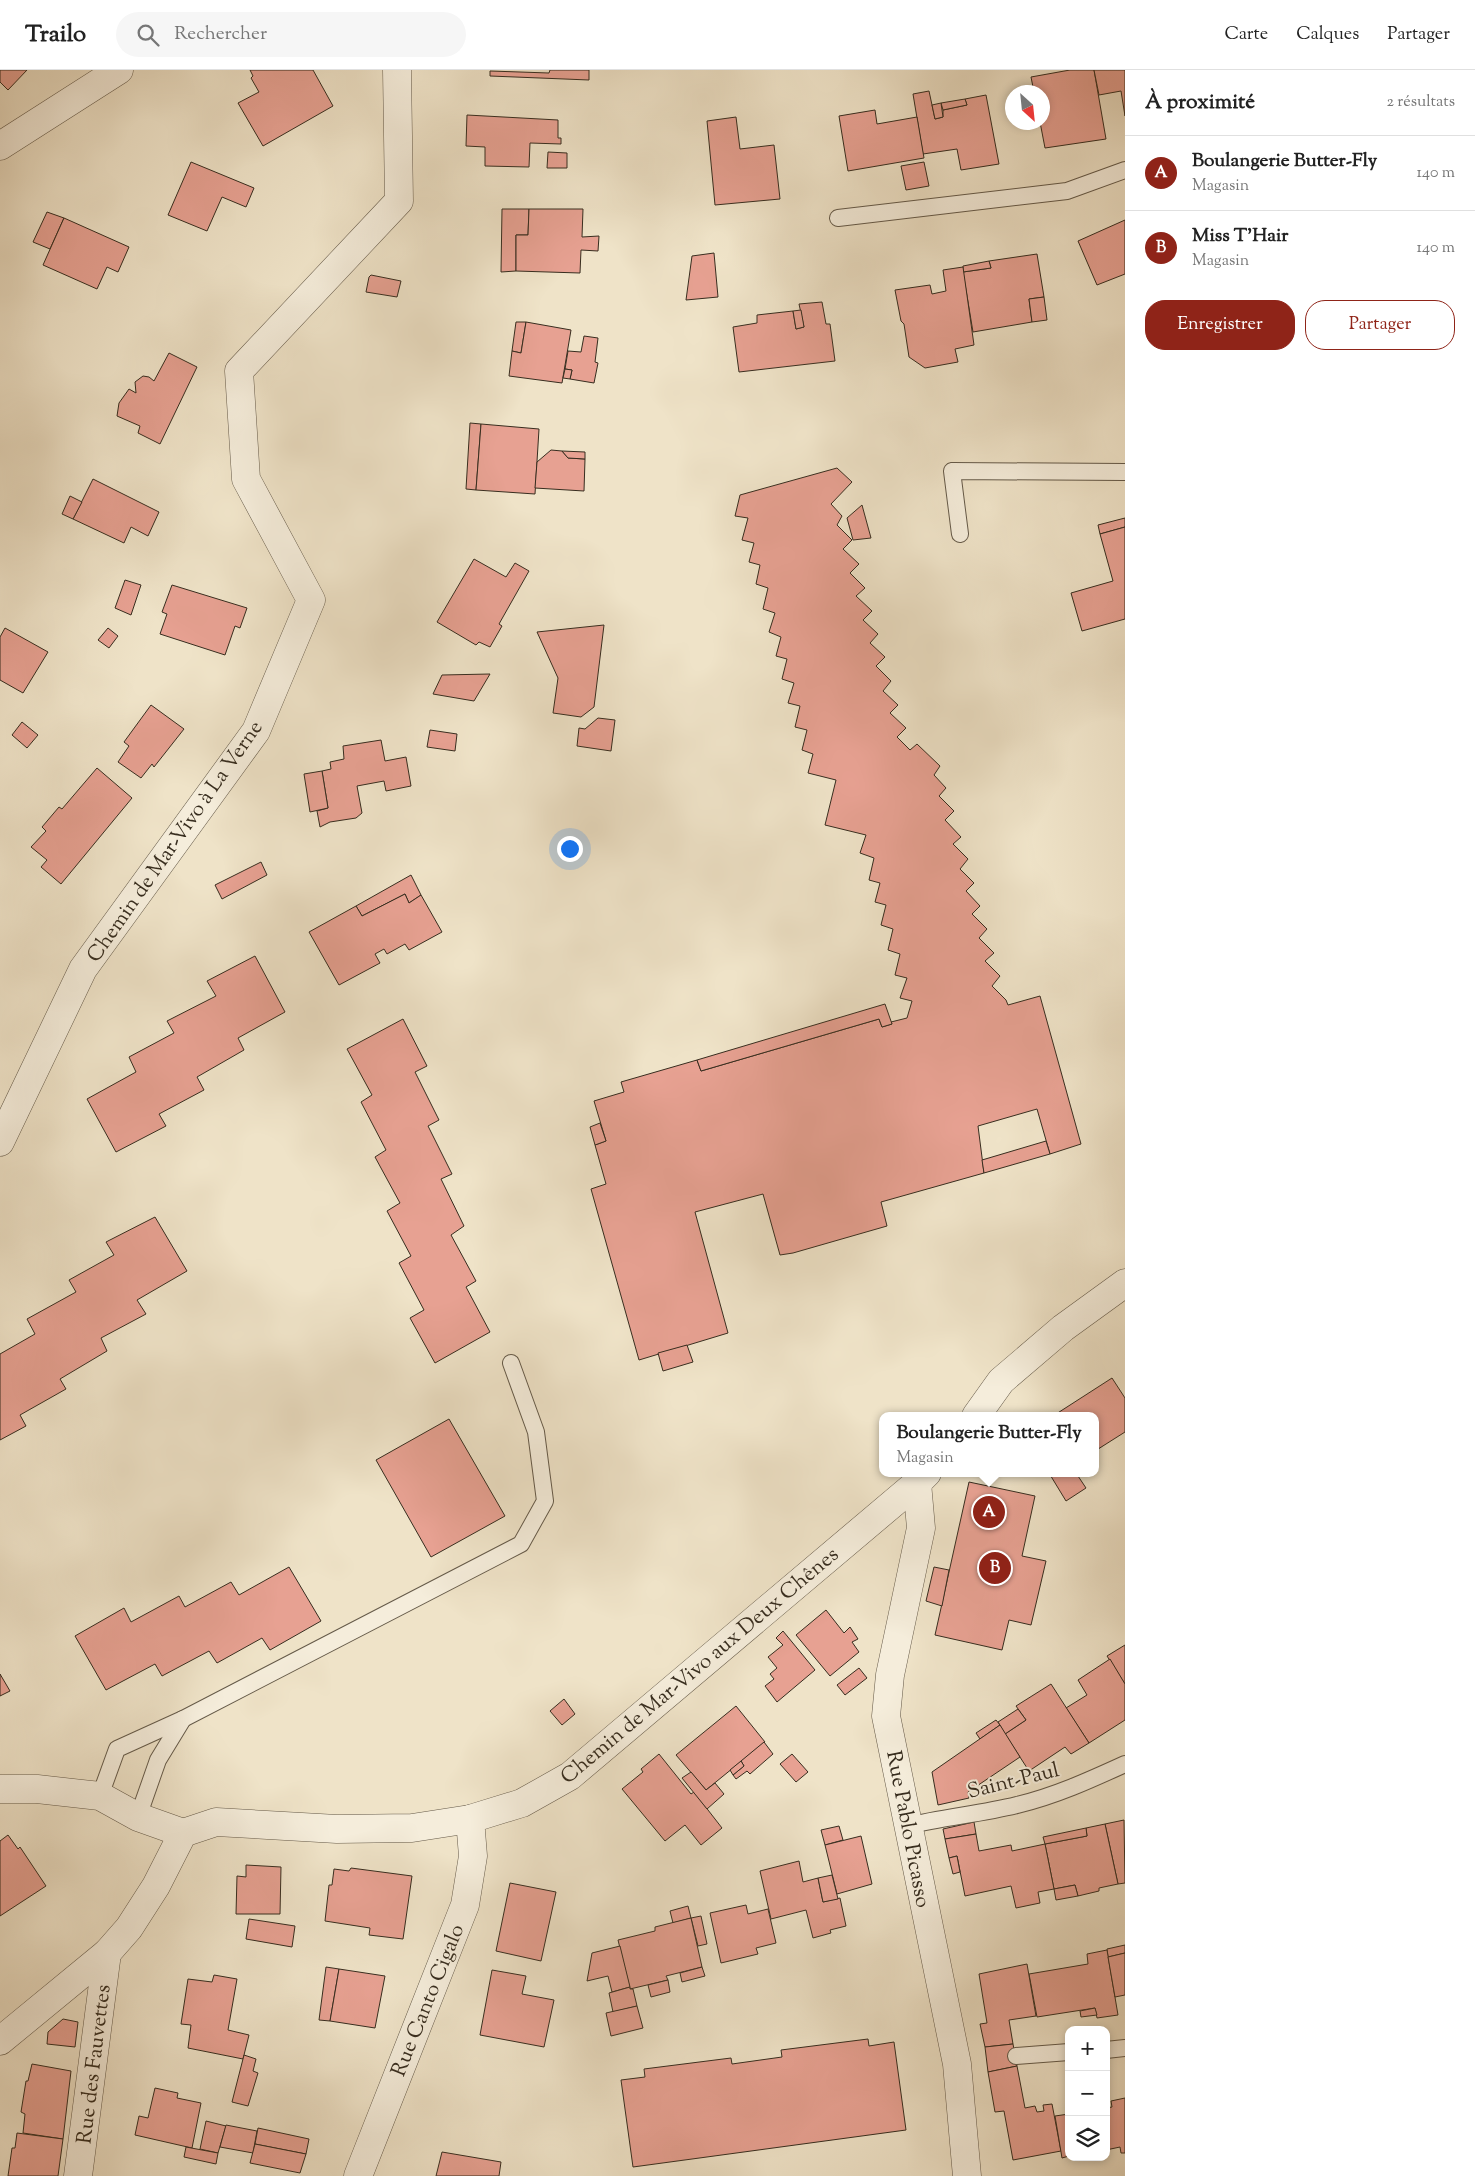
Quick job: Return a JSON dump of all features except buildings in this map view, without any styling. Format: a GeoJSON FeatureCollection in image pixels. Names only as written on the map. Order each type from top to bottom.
{"type":"FeatureCollection","features":[{"type":"Feature","properties":{"kind":"street"},"geometry":{"type":"LineString","coordinates":[[0,146],[119,70]]}},
{"type":"Feature","properties":{"kind":"street","name":"Chemin de Mar-Vivo à La Verne"},"geometry":{"type":"LineString","coordinates":[[0,1142],[83,969],[256,731],[311,600],[246,478],[240,371],[399,201],[397,70]]}},
{"type":"Feature","properties":{"kind":"street"},"geometry":{"type":"LineString","coordinates":[[979,1412],[1001,1381],[1063,1328],[1125,1283]]}},
{"type":"Feature","properties":{"kind":"street","name":"Chemin de Mar-Vivo aux Deux Chênes"},"geometry":{"type":"LineString","coordinates":[[183,1832],[216,1822],[337,1829],[403,1828],[470,1819],[522,1803],[570,1776],[922,1478]]}},
{"type":"Feature","properties":{"kind":"street","name":"Rue Pablo Picasso"},"geometry":{"type":"LineString","coordinates":[[922,1478],[921,1528],[890,1675],[886,1716],[956,2064],[966,2176]]}},
{"type":"Feature","properties":{"kind":"street"},"geometry":{"type":"LineString","coordinates":[[0,1789],[37,1788],[100,1796],[138,1817],[183,1832],[156,1886],[129,1928],[107,1953],[0,2041]]}},
{"type":"Feature","properties":{"kind":"street","name":"Rue Canto Cigalo"},"geometry":{"type":"LineString","coordinates":[[358,2176],[464,1905],[472,1856],[470,1819]]}},
{"type":"Feature","properties":{"kind":"street","name":"Rue des Fauvettes"},"geometry":{"type":"LineString","coordinates":[[78,2176],[107,1953]]}},
{"type":"Feature","properties":{"kind":"lane"},"geometry":{"type":"LineString","coordinates":[[838,218],[1067,191],[1125,170]]}},
{"type":"Feature","properties":{"kind":"lane"},"geometry":{"type":"LineString","coordinates":[[960,534],[952,472],[1125,472]]}},
{"type":"Feature","properties":{"kind":"lane"},"geometry":{"type":"LineString","coordinates":[[100,1796],[117,1749],[183,1719],[521,1544],[545,1501],[536,1432],[511,1363]]}},
{"type":"Feature","properties":{"kind":"lane"},"geometry":{"type":"LineString","coordinates":[[138,1817],[158,1760],[183,1719]]}},
{"type":"Feature","properties":{"kind":"lane","name":"Saint-Paul"},"geometry":{"type":"LineString","coordinates":[[907,1826],[944,1817],[1015,1806],[1092,1780],[1125,1764]]}},
{"type":"Feature","properties":{"kind":"lane"},"geometry":{"type":"LineString","coordinates":[[1110,2050],[1125,2048]]}},
{"type":"Feature","properties":{"kind":"lane"},"geometry":{"type":"LineString","coordinates":[[1016,2056],[1065,2052]]}},
{"type":"Feature","properties":{"kind":"place","name":"Boulangerie Butter-Fly"},"geometry":{"type":"Point","coordinates":[989,1512]}},
{"type":"Feature","properties":{"kind":"place","name":"Miss T’Hair"},"geometry":{"type":"Point","coordinates":[995,1568]}}]}
